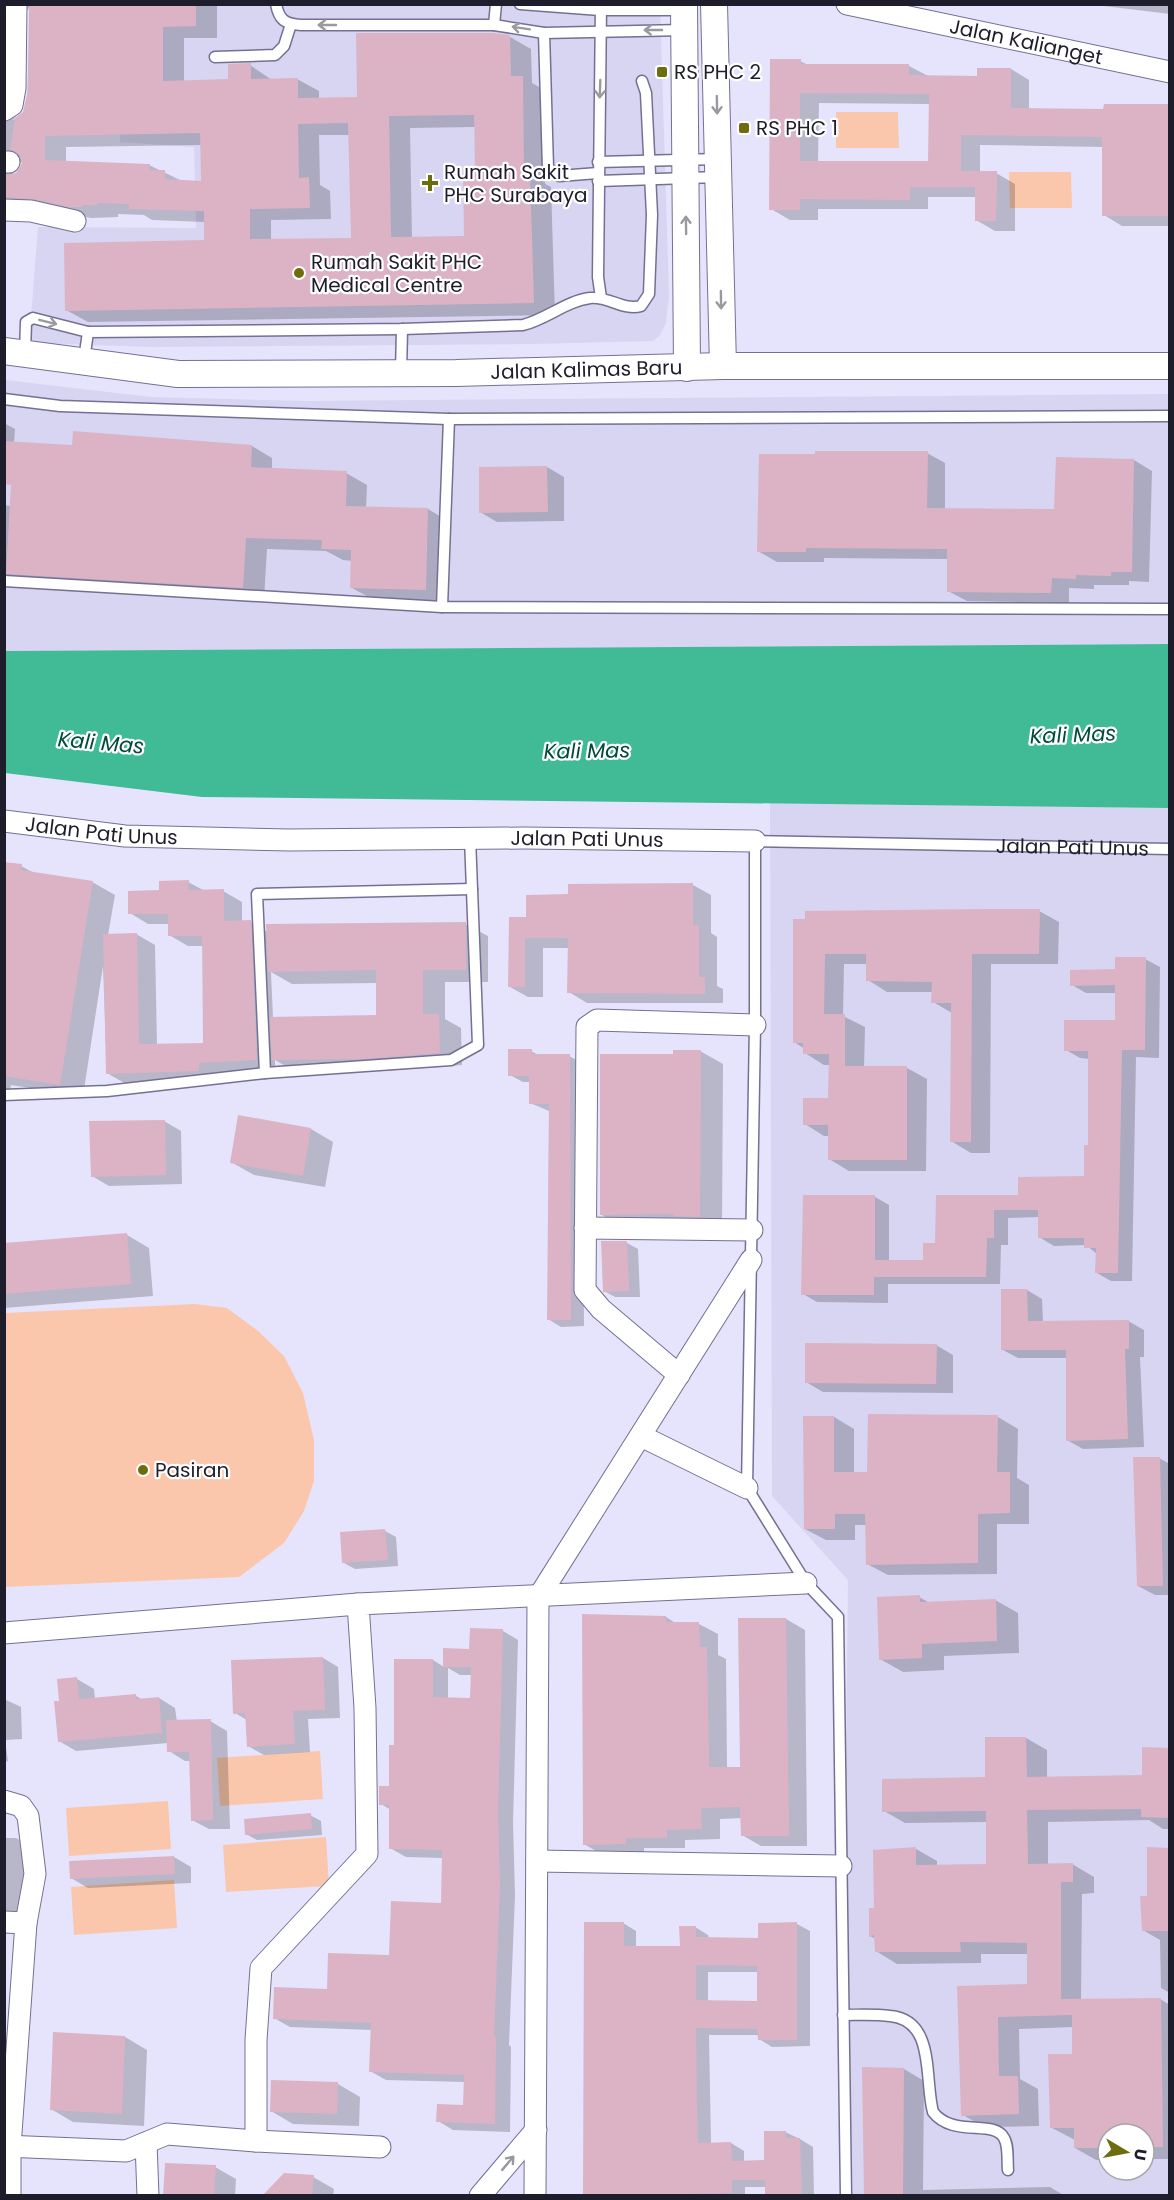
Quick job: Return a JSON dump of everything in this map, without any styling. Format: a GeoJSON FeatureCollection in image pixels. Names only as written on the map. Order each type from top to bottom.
{"type":"FeatureCollection","features":[{"type":"Feature","properties":{"kind":"street"},"geometry":{"type":"LineString","coordinates":[[8,107],[15,88],[16,4]]}},
{"type":"Feature","properties":{"kind":"street"},"geometry":{"type":"LineString","coordinates":[[714,4],[723,366]]}},
{"type":"Feature","properties":{"kind":"street","name":"Jalan Kalianget"},"geometry":{"type":"LineString","coordinates":[[847,4],[1170,72]]}},
{"type":"Feature","properties":{"kind":"street"},"geometry":{"type":"LineString","coordinates":[[684,15],[687,368]]}},
{"type":"Feature","properties":{"kind":"street"},"geometry":{"type":"LineString","coordinates":[[684,72],[716,74]]}},
{"type":"Feature","properties":{"kind":"street"},"geometry":{"type":"LineString","coordinates":[[4,210],[32,211],[75,221]]}},
{"type":"Feature","properties":{"kind":"street"},"geometry":{"type":"LineString","coordinates":[[4,225],[22,221],[32,211]]}},
{"type":"Feature","properties":{"kind":"street","name":"Jalan Kalimas Baru"},"geometry":{"type":"LineString","coordinates":[[15,352],[178,374],[401,373],[723,366],[1170,366]]}},
{"type":"Feature","properties":{"kind":"street","name":"Jalan Pati Unus"},"geometry":{"type":"LineString","coordinates":[[4,821],[125,836],[289,840],[470,838],[755,841]]}},
{"type":"Feature","properties":{"kind":"street"},"geometry":{"type":"LineString","coordinates":[[679,1375],[601,1309],[585,1290],[587,1026],[597,1020],[755,1025]]}},
{"type":"Feature","properties":{"kind":"street"},"geometry":{"type":"LineString","coordinates":[[585,1228],[752,1230]]}},
{"type":"Feature","properties":{"kind":"street"},"geometry":{"type":"LineString","coordinates":[[534,2196],[538,1598],[751,1260]]}},
{"type":"Feature","properties":{"kind":"street"},"geometry":{"type":"LineString","coordinates":[[640,1436],[747,1488]]}},
{"type":"Feature","properties":{"kind":"street"},"geometry":{"type":"LineString","coordinates":[[4,1633],[358,1604],[538,1598],[806,1583]]}},
{"type":"Feature","properties":{"kind":"street"},"geometry":{"type":"LineString","coordinates":[[256,2141],[256,2040],[261,1968],[367,1854],[365,1708],[358,1604]]}},
{"type":"Feature","properties":{"kind":"street"},"geometry":{"type":"LineString","coordinates":[[4,1801],[21,1806],[27,1816],[35,1874],[26,1923],[7,2147],[10,2196]]}},
{"type":"Feature","properties":{"kind":"street"},"geometry":{"type":"LineString","coordinates":[[537,1861],[841,1866]]}},
{"type":"Feature","properties":{"kind":"street"},"geometry":{"type":"LineString","coordinates":[[4,1922],[26,1923]]}},
{"type":"Feature","properties":{"kind":"street"},"geometry":{"type":"LineString","coordinates":[[480,2196],[536,2130]]}},
{"type":"Feature","properties":{"kind":"street"},"geometry":{"type":"LineString","coordinates":[[7,2147],[126,2151],[167,2134],[380,2147]]}},
{"type":"Feature","properties":{"kind":"street"},"geometry":{"type":"LineString","coordinates":[[146,2143],[148,2196]]}},
{"type":"Feature","properties":{"kind":"lane"},"geometry":{"type":"LineString","coordinates":[[276,4],[278,16],[283,22],[291,24],[494,25],[544,33],[600,30],[684,15]]}},
{"type":"Feature","properties":{"kind":"lane"},"geometry":{"type":"LineString","coordinates":[[494,25],[496,4]]}},
{"type":"Feature","properties":{"kind":"lane"},"geometry":{"type":"LineString","coordinates":[[520,4],[621,10],[639,7],[684,15]]}},
{"type":"Feature","properties":{"kind":"lane"},"geometry":{"type":"LineString","coordinates":[[600,7],[598,277],[601,298]]}},
{"type":"Feature","properties":{"kind":"lane"},"geometry":{"type":"LineString","coordinates":[[214,57],[275,55],[284,46],[291,24]]}},
{"type":"Feature","properties":{"kind":"lane"},"geometry":{"type":"LineString","coordinates":[[544,33],[548,168],[559,176],[598,172],[648,161],[685,169],[718,168]]}},
{"type":"Feature","properties":{"kind":"lane"},"geometry":{"type":"LineString","coordinates":[[15,352],[26,322],[33,318],[88,332],[402,329],[523,325],[536,322],[571,303],[601,298],[631,309],[641,306],[649,294],[652,215],[648,179],[646,93],[642,81]]}},
{"type":"Feature","properties":{"kind":"lane"},"geometry":{"type":"LineString","coordinates":[[598,172],[648,179],[685,169],[718,168]]}},
{"type":"Feature","properties":{"kind":"lane"},"geometry":{"type":"LineString","coordinates":[[401,373],[402,329]]}},
{"type":"Feature","properties":{"kind":"lane"},"geometry":{"type":"LineString","coordinates":[[84,360],[88,332]]}},
{"type":"Feature","properties":{"kind":"lane"},"geometry":{"type":"LineString","coordinates":[[4,399],[60,406],[449,419],[1170,416]]}},
{"type":"Feature","properties":{"kind":"lane"},"geometry":{"type":"LineString","coordinates":[[442,607],[449,419]]}},
{"type":"Feature","properties":{"kind":"lane"},"geometry":{"type":"LineString","coordinates":[[4,581],[442,607],[1170,609]]}},
{"type":"Feature","properties":{"kind":"lane"},"geometry":{"type":"LineString","coordinates":[[4,1095],[107,1091],[265,1073],[451,1059],[478,1045],[470,838]]}},
{"type":"Feature","properties":{"kind":"lane"},"geometry":{"type":"LineString","coordinates":[[755,841],[755,1025],[747,1488],[806,1583],[838,1617],[846,2196]]}},
{"type":"Feature","properties":{"kind":"lane","name":"Jalan Pati Unus"},"geometry":{"type":"LineString","coordinates":[[755,841],[1170,849]]}},
{"type":"Feature","properties":{"kind":"lane"},"geometry":{"type":"LineString","coordinates":[[265,1073],[257,894],[472,889]]}},
{"type":"Feature","properties":{"kind":"lane"},"geometry":{"type":"LineString","coordinates":[[843,2015],[892,2016],[906,2020],[917,2027],[923,2038],[933,2112],[940,2122],[954,2127],[990,2129],[999,2133],[1005,2139],[1008,2170]]}},
{"type":"Feature","properties":{"kind":"shaded area","name":"Rumah Sakit PHC Surabaya"},"geometry":{"type":"Polygon","coordinates":[[[118,5],[660,5],[669,296],[666,323],[660,335],[653,341],[531,344],[153,347],[29,343],[38,227],[196,228],[194,147],[120,142],[118,5]]]}},
{"type":"Feature","properties":{"kind":"shaded area"},"geometry":{"type":"Polygon","coordinates":[[[836,112],[898,112],[899,148],[836,148],[836,112]]]}},
{"type":"Feature","properties":{"kind":"shaded area"},"geometry":{"type":"Polygon","coordinates":[[[1009,172],[1071,172],[1072,208],[1010,208],[1009,172]]]}},
{"type":"Feature","properties":{"kind":"shaded area"},"geometry":{"type":"Polygon","coordinates":[[[5,380],[151,397],[307,401],[1169,394],[1169,644],[5,651],[5,380]]]}},
{"type":"Feature","properties":{"kind":"shaded area"},"geometry":{"type":"Polygon","coordinates":[[[770,803],[1169,808],[1169,2195],[841,2195],[848,1580],[772,1496],[770,803]]]}},
{"type":"Feature","properties":{"kind":"shaded area","name":"Pasiran"},"geometry":{"type":"Polygon","coordinates":[[[195,1304],[227,1308],[258,1331],[284,1356],[303,1393],[314,1440],[314,1481],[304,1511],[284,1543],[239,1577],[5,1587],[5,1313],[195,1304]]]}},
{"type":"Feature","properties":{"kind":"shaded area"},"geometry":{"type":"Polygon","coordinates":[[[320,1751],[323,1799],[220,1806],[217,1758],[320,1751]]]}},
{"type":"Feature","properties":{"kind":"shaded area"},"geometry":{"type":"Polygon","coordinates":[[[168,1801],[171,1849],[69,1856],[66,1808],[168,1801]]]}},
{"type":"Feature","properties":{"kind":"shaded area"},"geometry":{"type":"Polygon","coordinates":[[[326,1837],[329,1886],[226,1892],[223,1845],[326,1837]]]}},
{"type":"Feature","properties":{"kind":"shaded area"},"geometry":{"type":"Polygon","coordinates":[[[174,1880],[177,1928],[74,1935],[71,1887],[174,1880]]]}},
{"type":"Feature","properties":{"kind":"water","name":"Kali Mas"},"geometry":{"type":"Polygon","coordinates":[[[1169,644],[1169,808],[202,797],[5,773],[5,651],[1169,644]]]}},
{"type":"Feature","properties":{"kind":"building"},"geometry":{"type":"Polygon","coordinates":[[[29,4],[196,4],[196,26],[163,27],[163,81],[228,79],[228,64],[251,63],[251,79],[298,78],[298,98],[357,97],[356,33],[510,35],[511,76],[523,76],[524,173],[530,173],[534,303],[65,311],[64,243],[204,240],[204,211],[129,209],[129,204],[97,203],[97,205],[69,207],[34,199],[4,197],[5,175],[16,173],[22,163],[20,155],[10,149],[15,118],[23,112],[28,90],[29,4]],[[474,115],[389,116],[391,237],[464,236],[463,170],[475,170],[474,115]],[[348,123],[298,124],[299,178],[309,177],[310,208],[250,209],[250,239],[351,238],[348,123]],[[200,133],[45,136],[45,160],[150,164],[149,170],[165,170],[165,179],[201,181],[200,133]]]}},
{"type":"Feature","properties":{"kind":"building"},"geometry":{"type":"Polygon","coordinates":[[[770,59],[801,59],[801,64],[909,64],[909,75],[977,76],[977,68],[1011,68],[1011,108],[1103,109],[1104,104],[1170,104],[1170,216],[1102,216],[1102,137],[961,135],[961,171],[997,171],[996,221],[975,221],[975,187],[910,187],[910,200],[800,199],[800,210],[769,210],[770,59]],[[800,93],[800,161],[928,161],[929,94],[800,93]]]}},
{"type":"Feature","properties":{"kind":"building"},"geometry":{"type":"Polygon","coordinates":[[[73,431],[252,445],[251,467],[347,471],[346,506],[428,508],[426,590],[350,588],[351,550],[321,549],[322,540],[246,538],[243,588],[6,574],[11,485],[4,484],[4,441],[72,445],[73,431]]]}},
{"type":"Feature","properties":{"kind":"building"},"geometry":{"type":"Polygon","coordinates":[[[815,451],[928,451],[927,508],[1054,509],[1056,457],[1134,459],[1132,572],[1111,572],[1111,576],[1076,575],[1076,579],[1052,578],[1051,593],[947,592],[947,549],[806,548],[806,552],[757,552],[759,454],[815,454],[815,451]]]}},
{"type":"Feature","properties":{"kind":"building"},"geometry":{"type":"Polygon","coordinates":[[[547,466],[548,512],[479,513],[479,467],[547,466]]]}},
{"type":"Feature","properties":{"kind":"building"},"geometry":{"type":"Polygon","coordinates":[[[4,862],[22,864],[21,870],[93,881],[60,1085],[4,1076],[4,862]]]}},
{"type":"Feature","properties":{"kind":"building"},"geometry":{"type":"Polygon","coordinates":[[[189,880],[188,890],[224,889],[224,921],[251,920],[257,1060],[199,1063],[199,1071],[106,1074],[103,934],[137,933],[139,1044],[203,1043],[202,936],[168,936],[168,914],[128,914],[128,891],[159,890],[159,881],[189,880]]]}},
{"type":"Feature","properties":{"kind":"building"},"geometry":{"type":"Polygon","coordinates":[[[693,883],[693,925],[699,925],[699,977],[705,977],[705,994],[567,993],[568,938],[525,938],[525,987],[508,987],[509,917],[526,917],[526,895],[568,894],[568,884],[693,883]]]}},
{"type":"Feature","properties":{"kind":"building"},"geometry":{"type":"Polygon","coordinates":[[[1040,909],[1039,954],[972,954],[971,1142],[950,1142],[951,1003],[931,1003],[932,982],[866,981],[866,954],[825,954],[824,1014],[845,1014],[845,1066],[907,1066],[907,1160],[828,1160],[828,1125],[803,1125],[803,1098],[828,1098],[829,1054],[803,1054],[803,1043],[793,1043],[793,919],[805,919],[805,911],[1040,909]]]}},
{"type":"Feature","properties":{"kind":"building"},"geometry":{"type":"Polygon","coordinates":[[[466,922],[466,970],[423,970],[423,1014],[439,1014],[440,1053],[361,1059],[272,1060],[270,1017],[376,1015],[376,970],[268,972],[266,924],[466,922]]]}},
{"type":"Feature","properties":{"kind":"building"},"geometry":{"type":"Polygon","coordinates":[[[1115,957],[1146,957],[1145,1050],[1122,1050],[1118,1273],[1095,1273],[1096,1248],[1084,1248],[1084,1238],[1038,1238],[1038,1210],[994,1210],[994,1238],[987,1238],[986,1277],[874,1277],[874,1295],[801,1295],[803,1195],[875,1195],[875,1260],[923,1260],[923,1243],[935,1243],[936,1195],[1018,1195],[1018,1177],[1084,1176],[1084,1145],[1088,1145],[1088,1051],[1064,1051],[1064,1020],[1115,1020],[1115,985],[1070,986],[1070,970],[1115,969],[1115,957]]]}},
{"type":"Feature","properties":{"kind":"building"},"geometry":{"type":"Polygon","coordinates":[[[508,1049],[532,1049],[532,1054],[570,1054],[571,1320],[547,1320],[549,1104],[529,1104],[529,1076],[508,1076],[508,1049]]]}},
{"type":"Feature","properties":{"kind":"building"},"geometry":{"type":"Polygon","coordinates":[[[673,1050],[701,1050],[700,1217],[673,1216],[673,1214],[600,1215],[600,1054],[673,1054],[673,1050]]]}},
{"type":"Feature","properties":{"kind":"building"},"geometry":{"type":"Polygon","coordinates":[[[238,1115],[311,1128],[303,1176],[230,1163],[238,1115]]]}},
{"type":"Feature","properties":{"kind":"building"},"geometry":{"type":"Polygon","coordinates":[[[165,1120],[166,1175],[91,1177],[89,1121],[165,1120]]]}},
{"type":"Feature","properties":{"kind":"building"},"geometry":{"type":"Polygon","coordinates":[[[127,1233],[131,1284],[4,1294],[4,1243],[127,1233]]]}},
{"type":"Feature","properties":{"kind":"building"},"geometry":{"type":"Polygon","coordinates":[[[601,1241],[627,1241],[629,1291],[603,1292],[601,1241]]]}},
{"type":"Feature","properties":{"kind":"building"},"geometry":{"type":"Polygon","coordinates":[[[1001,1289],[1027,1289],[1028,1321],[1129,1320],[1129,1349],[1125,1349],[1128,1439],[1066,1441],[1066,1350],[1001,1350],[1001,1289]]]}},
{"type":"Feature","properties":{"kind":"building"},"geometry":{"type":"Polygon","coordinates":[[[805,1343],[937,1344],[936,1384],[805,1383],[805,1343]]]}},
{"type":"Feature","properties":{"kind":"building"},"geometry":{"type":"Polygon","coordinates":[[[868,1414],[998,1415],[997,1472],[1010,1472],[1010,1513],[978,1514],[978,1563],[866,1565],[865,1514],[835,1514],[835,1529],[804,1529],[803,1416],[834,1416],[834,1472],[867,1472],[868,1414]]]}},
{"type":"Feature","properties":{"kind":"building"},"geometry":{"type":"Polygon","coordinates":[[[1133,1457],[1160,1457],[1163,1586],[1137,1586],[1133,1457]]]}},
{"type":"Feature","properties":{"kind":"building"},"geometry":{"type":"Polygon","coordinates":[[[385,1529],[388,1560],[342,1563],[340,1532],[385,1529]]]}},
{"type":"Feature","properties":{"kind":"building"},"geometry":{"type":"Polygon","coordinates":[[[920,1595],[920,1602],[996,1599],[997,1641],[922,1644],[922,1658],[879,1660],[877,1597],[920,1595]]]}},
{"type":"Feature","properties":{"kind":"building"},"geometry":{"type":"Polygon","coordinates":[[[582,1614],[666,1616],[666,1622],[699,1622],[700,1647],[707,1647],[709,1767],[740,1767],[738,1618],[786,1618],[789,1836],[741,1836],[740,1807],[701,1808],[702,1829],[667,1830],[667,1838],[626,1838],[626,1844],[583,1845],[582,1614]]]}},
{"type":"Feature","properties":{"kind":"building"},"geometry":{"type":"Polygon","coordinates":[[[470,1628],[503,1629],[498,1812],[500,1885],[494,2036],[496,2037],[495,2124],[436,2122],[437,2104],[463,2105],[464,2075],[369,2072],[371,2023],[273,2019],[274,1987],[327,1989],[328,1953],[389,1955],[391,1901],[441,1903],[442,1850],[389,1849],[389,1805],[379,1805],[379,1786],[389,1786],[389,1745],[394,1745],[394,1659],[433,1659],[433,1697],[470,1698],[471,1667],[443,1667],[443,1648],[469,1649],[470,1628]]]}},
{"type":"Feature","properties":{"kind":"building"},"geometry":{"type":"Polygon","coordinates":[[[323,1657],[325,1710],[293,1711],[295,1744],[247,1747],[245,1713],[233,1714],[231,1660],[323,1657]]]}},
{"type":"Feature","properties":{"kind":"building"},"geometry":{"type":"Polygon","coordinates":[[[77,1677],[79,1699],[136,1694],[136,1699],[159,1697],[162,1733],[58,1742],[54,1701],[59,1701],[57,1679],[77,1677]]]}},
{"type":"Feature","properties":{"kind":"building"},"geometry":{"type":"Polygon","coordinates":[[[211,1719],[213,1820],[191,1821],[189,1752],[167,1752],[166,1720],[211,1719]]]}},
{"type":"Feature","properties":{"kind":"building"},"geometry":{"type":"Polygon","coordinates":[[[985,1737],[1026,1737],[1027,1777],[1142,1775],[1142,1747],[1170,1748],[1170,1818],[1141,1817],[1141,1809],[1027,1810],[1028,1864],[1073,1863],[1073,1882],[1061,1882],[1061,1999],[1161,1998],[1163,2147],[1156,2147],[1156,2122],[1096,2122],[1096,2148],[1074,2148],[1074,2128],[1050,2128],[1048,2054],[1072,2054],[1072,2015],[998,2017],[999,2076],[1018,2076],[1019,2114],[961,2116],[957,1986],[1027,1984],[1027,1943],[960,1942],[961,1952],[875,1952],[874,1935],[869,1937],[869,1908],[874,1908],[873,1850],[916,1847],[916,1865],[986,1864],[986,1811],[882,1812],[882,1779],[985,1777],[985,1737]]]}},
{"type":"Feature","properties":{"kind":"building"},"geometry":{"type":"Polygon","coordinates":[[[311,1813],[312,1829],[245,1835],[244,1819],[311,1813]]]}},
{"type":"Feature","properties":{"kind":"building"},"geometry":{"type":"Polygon","coordinates":[[[1147,1847],[1170,1848],[1170,1931],[1142,1931],[1140,1896],[1147,1896],[1147,1847]]]}},
{"type":"Feature","properties":{"kind":"building"},"geometry":{"type":"Polygon","coordinates":[[[174,1856],[175,1874],[70,1879],[69,1861],[174,1856]]]}},
{"type":"Feature","properties":{"kind":"building"},"geometry":{"type":"Polygon","coordinates":[[[584,1922],[624,1922],[624,1946],[680,1946],[679,1926],[696,1926],[696,1937],[758,1938],[758,1923],[797,1922],[797,2040],[758,2040],[757,2029],[696,2028],[697,2109],[698,2143],[731,2142],[732,2161],[764,2160],[764,2131],[786,2131],[786,2138],[800,2138],[802,2196],[765,2196],[765,2180],[732,2180],[732,2193],[583,2196],[584,1922]],[[696,1965],[696,2000],[757,2001],[757,1966],[696,1965]]]}},
{"type":"Feature","properties":{"kind":"building"},"geometry":{"type":"Polygon","coordinates":[[[53,2032],[125,2036],[122,2114],[50,2110],[53,2032]]]}},
{"type":"Feature","properties":{"kind":"building"},"geometry":{"type":"Polygon","coordinates":[[[862,2067],[904,2068],[903,2196],[864,2196],[862,2067]]]}},
{"type":"Feature","properties":{"kind":"building"},"geometry":{"type":"Polygon","coordinates":[[[271,2080],[338,2082],[337,2114],[270,2112],[271,2080]]]}},
{"type":"Feature","properties":{"kind":"building"},"geometry":{"type":"Polygon","coordinates":[[[165,2163],[216,2165],[214,2196],[163,2196],[165,2163]]]}},
{"type":"Feature","properties":{"kind":"building"},"geometry":{"type":"Polygon","coordinates":[[[284,2173],[314,2175],[312,2196],[262,2196],[284,2173]]]}},
{"type":"Feature","properties":{"kind":"place","name":"RS PHC 2"},"geometry":{"type":"Point","coordinates":[662,72]}},
{"type":"Feature","properties":{"kind":"place","name":"RS PHC 1"},"geometry":{"type":"Point","coordinates":[744,128]}},
{"type":"Feature","properties":{"kind":"place","name":"Rumah Sakit PHC Surabaya"},"geometry":{"type":"Point","coordinates":[430,183]}},
{"type":"Feature","properties":{"kind":"place","name":"Rumah Sakit PHC Medical Centre"},"geometry":{"type":"Point","coordinates":[299,273]}},
{"type":"Feature","properties":{"kind":"place","name":"Pasiran"},"geometry":{"type":"Point","coordinates":[143,1470]}}]}
